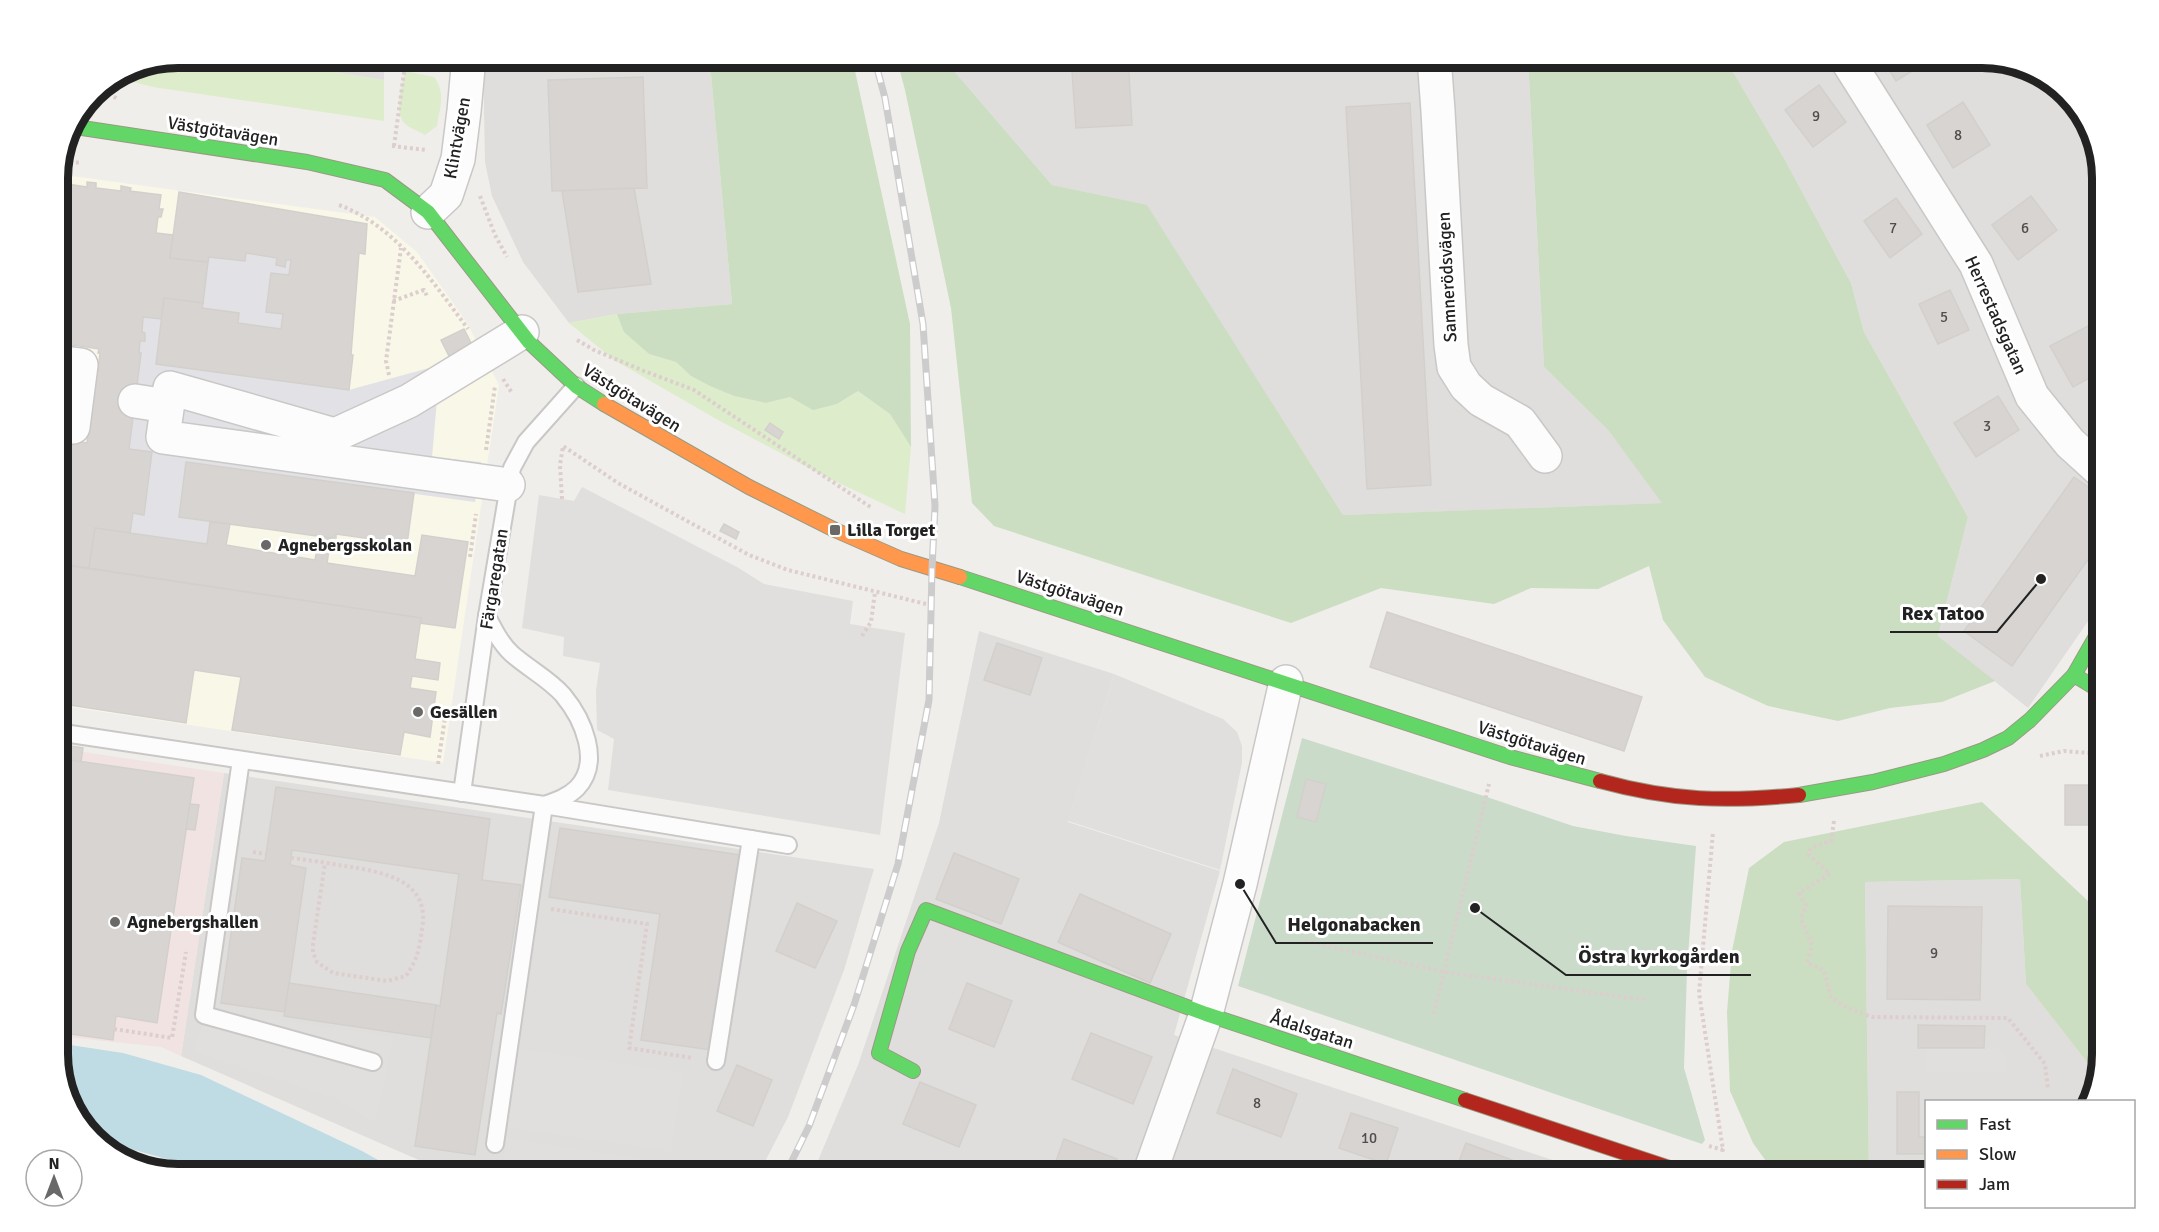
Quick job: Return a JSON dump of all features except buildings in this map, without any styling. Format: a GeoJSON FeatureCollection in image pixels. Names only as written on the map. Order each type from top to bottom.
{"type":"FeatureCollection","features":[{"type":"Feature","properties":{"kind":"street","name":"Klintvägen"},"geometry":{"type":"LineString","coordinates":[[428,212],[446,195],[458,159],[468,68]]}},
{"type":"Feature","properties":{"kind":"street","name":"Samnerödsvägen"},"geometry":{"type":"LineString","coordinates":[[1435,68],[1450,345],[1454,367],[1466,386],[1481,400],[1520,422],[1545,456]]}},
{"type":"Feature","properties":{"kind":"street","name":"Herrestadsgatan"},"geometry":{"type":"LineString","coordinates":[[1852,68],[1976,264],[2032,396],[2070,443],[2091,462]]}},
{"type":"Feature","properties":{"kind":"street","name":"Västgötavägen"},"geometry":{"type":"LineString","coordinates":[[79,128],[307,162],[385,180],[428,212],[529,342],[576,386],[622,416],[749,487],[835,530],[901,559],[1286,682],[1510,757],[1587,779],[1640,792],[1707,800],[1800,795],[1874,782],[1944,764],[2008,738],[2031,720],[2074,675],[2092,644]]}},
{"type":"Feature","properties":{"kind":"street"},"geometry":{"type":"LineString","coordinates":[[508,485],[333,447],[170,388],[163,437],[333,447],[400,390],[487,354],[522,332]]}},
{"type":"Feature","properties":{"kind":"street"},"geometry":{"type":"LineString","coordinates":[[68,363],[81,365],[80,394],[73,427],[68,426]]}},
{"type":"Feature","properties":{"kind":"street"},"geometry":{"type":"LineString","coordinates":[[135,401],[167,406]]}},
{"type":"Feature","properties":{"kind":"street"},"geometry":{"type":"LineString","coordinates":[[2074,675],[2092,686]]}},
{"type":"Feature","properties":{"kind":"street"},"geometry":{"type":"LineString","coordinates":[[1153,1164],[1206,1014],[1240,884],[1286,682]]}},
{"type":"Feature","properties":{"kind":"street","name":"Ådalsgatan"},"geometry":{"type":"LineString","coordinates":[[913,1071],[879,1053],[908,951],[926,910],[1206,1014],[1658,1164]]}},
{"type":"Feature","properties":{"kind":"lane","name":"Färgaregatan"},"geometry":{"type":"LineString","coordinates":[[462,793],[487,616],[512,468],[526,442],[576,386]]}},
{"type":"Feature","properties":{"kind":"lane"},"geometry":{"type":"LineString","coordinates":[[487,616],[496,636],[512,654],[548,680],[562,694],[574,710],[588,742],[587,774],[577,788],[563,799],[544,806]]}},
{"type":"Feature","properties":{"kind":"lane"},"geometry":{"type":"LineString","coordinates":[[68,734],[788,845]]}},
{"type":"Feature","properties":{"kind":"lane"},"geometry":{"type":"LineString","coordinates":[[241,760],[204,1015],[373,1062]]}},
{"type":"Feature","properties":{"kind":"lane"},"geometry":{"type":"LineString","coordinates":[[495,1144],[544,806]]}},
{"type":"Feature","properties":{"kind":"lane"},"geometry":{"type":"LineString","coordinates":[[716,1061],[751,839]]}},
{"type":"Feature","properties":{"kind":"path"},"geometry":{"type":"LineString","coordinates":[[405,68],[394,146],[425,150],[472,162],[484,210],[509,260]]}},
{"type":"Feature","properties":{"kind":"path"},"geometry":{"type":"LineString","coordinates":[[69,164],[84,162]]}},
{"type":"Feature","properties":{"kind":"path"},"geometry":{"type":"LineString","coordinates":[[332,203],[370,219],[428,276],[487,354],[512,393]]}},
{"type":"Feature","properties":{"kind":"path"},"geometry":{"type":"LineString","coordinates":[[400,390],[386,361],[401,248]]}},
{"type":"Feature","properties":{"kind":"path"},"geometry":{"type":"LineString","coordinates":[[393,301],[424,290],[427,296]]}},
{"type":"Feature","properties":{"kind":"path"},"geometry":{"type":"LineString","coordinates":[[575,339],[624,363],[694,390],[878,513]]}},
{"type":"Feature","properties":{"kind":"path"},"geometry":{"type":"LineString","coordinates":[[562,446],[560,465],[562,499]]}},
{"type":"Feature","properties":{"kind":"path"},"geometry":{"type":"LineString","coordinates":[[862,636],[871,622],[875,591]]}},
{"type":"Feature","properties":{"kind":"path"},"geometry":{"type":"LineString","coordinates":[[2088,599],[2091,594]]}},
{"type":"Feature","properties":{"kind":"path"},"geometry":{"type":"LineString","coordinates":[[1434,1014],[1490,779]]}},
{"type":"Feature","properties":{"kind":"path"},"geometry":{"type":"LineString","coordinates":[[1834,820],[1831,841],[1811,848],[1808,854],[1830,874],[1799,893],[1806,905],[1801,918],[1812,945],[1807,963],[1824,970],[1831,998],[1852,1010],[1872,1017],[2008,1018],[2045,1064],[2048,1089]]}},
{"type":"Feature","properties":{"kind":"path"},"geometry":{"type":"LineString","coordinates":[[1713,829],[1699,993],[1723,1150]]}},
{"type":"Feature","properties":{"kind":"path"},"geometry":{"type":"LineString","coordinates":[[291,858],[325,863],[382,872],[398,878],[419,900],[425,914],[417,960],[406,976],[387,981],[333,973],[316,962],[313,944],[325,863]]}},
{"type":"Feature","properties":{"kind":"path"},"geometry":{"type":"LineString","coordinates":[[530,906],[647,924],[629,1048],[716,1061]]}},
{"type":"Feature","properties":{"kind":"path"},"geometry":{"type":"LineString","coordinates":[[1305,941],[1445,972],[1645,1000]]}},
{"type":"Feature","properties":{"kind":"path"},"geometry":{"type":"LineString","coordinates":[[114,1029],[172,1038],[187,944]]}},
{"type":"Feature","properties":{"kind":"shaded area"},"geometry":{"type":"Polygon","coordinates":[[[309,68],[384,68],[384,80],[309,68]]]}},
{"type":"Feature","properties":{"kind":"shaded area"},"geometry":{"type":"Polygon","coordinates":[[[483,68],[707,68],[711,74],[732,304],[617,314],[569,323],[523,262],[492,196],[485,162],[483,68]]]}},
{"type":"Feature","properties":{"kind":"shaded area"},"geometry":{"type":"Polygon","coordinates":[[[951,68],[1529,68],[1544,367],[1608,430],[1663,503],[1343,515],[1147,206],[1052,185],[951,68]]]}},
{"type":"Feature","properties":{"kind":"shaded area"},"geometry":{"type":"Polygon","coordinates":[[[1731,68],[1996,68],[2024,76],[2049,90],[2073,116],[2086,142],[2091,170],[2092,616],[2028,708],[1938,636],[1968,517],[1864,332],[1851,283],[1785,160],[1731,68]]]}},
{"type":"Feature","properties":{"kind":"shaded area","name":"Agnebergsskolan"},"geometry":{"type":"Polygon","coordinates":[[[68,175],[375,217],[417,252],[467,323],[499,385],[443,763],[68,707],[68,175]]]}},
{"type":"Feature","properties":{"kind":"shaded area"},"geometry":{"type":"Polygon","coordinates":[[[246,253],[277,258],[276,265],[285,267],[286,260],[291,260],[289,275],[271,273],[266,311],[283,314],[281,329],[238,323],[239,313],[202,308],[209,257],[245,261],[246,253]]]}},
{"type":"Feature","properties":{"kind":"shaded area"},"geometry":{"type":"Polygon","coordinates":[[[143,317],[162,319],[156,364],[349,390],[440,365],[432,457],[481,462],[475,502],[186,463],[179,517],[210,522],[207,544],[130,533],[133,513],[144,514],[152,452],[129,449],[141,354],[139,353],[140,341],[145,341],[145,333],[142,332],[143,317]]]}},
{"type":"Feature","properties":{"kind":"shaded area"},"geometry":{"type":"Polygon","coordinates":[[[582,487],[737,567],[764,584],[853,601],[850,624],[905,633],[880,835],[608,790],[614,739],[597,730],[596,691],[600,663],[563,656],[564,637],[522,628],[539,495],[574,501],[582,487]]]}},
{"type":"Feature","properties":{"kind":"shaded area"},"geometry":{"type":"Polygon","coordinates":[[[979,631],[1114,674],[1068,822],[1220,871],[1174,1035],[1565,1164],[817,1164],[858,1065],[939,823],[979,631]]]}},
{"type":"Feature","properties":{"kind":"shaded area"},"geometry":{"type":"Polygon","coordinates":[[[1114,674],[1223,719],[1237,732],[1242,746],[1242,763],[1220,870],[1068,821],[1114,674]]]}},
{"type":"Feature","properties":{"kind":"shaded area","name":"Agnebergshallen"},"geometry":{"type":"Polygon","coordinates":[[[68,750],[224,773],[181,1056],[161,1047],[68,1037],[68,750]]]}},
{"type":"Feature","properties":{"kind":"shaded area"},"geometry":{"type":"Polygon","coordinates":[[[224,773],[874,869],[844,970],[788,1117],[764,1164],[428,1164],[181,1056],[224,773]]]}},
{"type":"Feature","properties":{"kind":"shaded area"},"geometry":{"type":"Polygon","coordinates":[[[2020,879],[2026,984],[2091,1067],[2082,1100],[1925,1100],[1925,1164],[1869,1164],[1865,882],[2020,879]]]}},
{"type":"Feature","properties":{"kind":"shaded area"},"geometry":{"type":"Polygon","coordinates":[[[266,1018],[394,1037],[375,1123],[338,1100],[194,1051],[203,1023],[261,1040],[266,1018]]]}},
{"type":"Feature","properties":{"kind":"shaded area"},"geometry":{"type":"Polygon","coordinates":[[[516,1048],[683,1073],[671,1151],[504,1127],[516,1048]]]}},
{"type":"Feature","properties":{"kind":"shaded area"},"geometry":{"type":"Polygon","coordinates":[[[1926,1049],[2000,1049],[2007,1057],[2007,1073],[1926,1073],[1926,1049]]]}},
{"type":"Feature","properties":{"kind":"shaded area"},"geometry":{"type":"Polygon","coordinates":[[[507,1138],[650,1160],[649,1164],[503,1164],[507,1138]]]}},
{"type":"Feature","properties":{"kind":"green space"},"geometry":{"type":"Polygon","coordinates":[[[163,68],[309,68],[384,80],[384,121],[153,87],[127,80],[142,73],[163,68]]]}},
{"type":"Feature","properties":{"kind":"green space"},"geometry":{"type":"Polygon","coordinates":[[[707,68],[854,68],[910,324],[911,447],[890,414],[858,391],[837,404],[813,410],[790,397],[766,403],[734,396],[691,376],[676,362],[649,354],[624,332],[617,314],[732,304],[711,74],[707,68]]]}},
{"type":"Feature","properties":{"kind":"green space"},"geometry":{"type":"Polygon","coordinates":[[[899,68],[951,68],[1052,185],[1147,205],[1343,515],[1662,503],[1608,430],[1544,367],[1529,68],[1731,68],[1785,160],[1851,283],[1864,332],[1968,517],[1938,636],[1995,681],[1942,702],[1890,708],[1838,721],[1768,706],[1705,677],[1663,620],[1649,566],[1598,589],[1531,588],[1494,604],[1381,588],[1291,623],[994,526],[972,503],[951,308],[899,68]]]}},
{"type":"Feature","properties":{"kind":"green space"},"geometry":{"type":"Polygon","coordinates":[[[405,71],[434,77],[440,88],[441,100],[437,126],[425,135],[406,125],[401,118],[400,98],[405,71]]]}},
{"type":"Feature","properties":{"kind":"green space"},"geometry":{"type":"Polygon","coordinates":[[[617,314],[625,332],[649,354],[676,362],[691,376],[734,396],[766,403],[790,397],[813,409],[837,404],[858,391],[890,414],[911,447],[905,514],[826,477],[718,420],[614,360],[569,323],[617,314]]]}},
{"type":"Feature","properties":{"kind":"green space"},"geometry":{"type":"Polygon","coordinates":[[[1302,738],[1573,826],[1696,846],[1687,970],[1684,1068],[1705,1140],[1702,1144],[1238,986],[1302,738]]]}},
{"type":"Feature","properties":{"kind":"green space"},"geometry":{"type":"Polygon","coordinates":[[[1982,802],[2092,905],[2091,1067],[2026,984],[2020,879],[1865,882],[1869,1164],[1768,1164],[1753,1143],[1730,1091],[1727,1012],[1732,951],[1749,868],[1784,842],[1982,802]]]}},
{"type":"Feature","properties":{"kind":"water"},"geometry":{"type":"Polygon","coordinates":[[[68,1045],[123,1053],[201,1075],[385,1164],[181,1164],[113,1144],[95,1127],[86,1116],[73,1090],[68,1062],[68,1045]]]}},
{"type":"Feature","properties":{"kind":"railway"},"geometry":{"type":"LineString","coordinates":[[790,1164],[809,1126],[854,1005],[898,864],[929,700],[935,506],[923,324],[885,98],[877,68]]}},
{"type":"Feature","properties":{"kind":"traffic: fast"},"geometry":{"type":"LineString","coordinates":[[79,128],[307,162],[385,180],[428,212],[529,342],[576,386],[604,404]]}},
{"type":"Feature","properties":{"kind":"traffic: fast"},"geometry":{"type":"LineString","coordinates":[[960,577],[1510,757],[1600,781]]}},
{"type":"Feature","properties":{"kind":"traffic: fast"},"geometry":{"type":"LineString","coordinates":[[1799,795],[1873,782],[1944,764],[2008,738],[2030,720],[2074,675],[2092,644]]}},
{"type":"Feature","properties":{"kind":"traffic: fast"},"geometry":{"type":"LineString","coordinates":[[2074,675],[2092,686]]}},
{"type":"Feature","properties":{"kind":"traffic: fast"},"geometry":{"type":"LineString","coordinates":[[913,1071],[879,1053],[908,951],[926,910],[1206,1014],[1465,1100]]}},
{"type":"Feature","properties":{"kind":"traffic: slow"},"geometry":{"type":"LineString","coordinates":[[604,404],[749,487],[835,530],[901,559],[960,577]]}},
{"type":"Feature","properties":{"kind":"traffic: jam"},"geometry":{"type":"LineString","coordinates":[[1600,781],[1651,793],[1699,798],[1747,799],[1799,795]]}},
{"type":"Feature","properties":{"kind":"traffic: jam"},"geometry":{"type":"LineString","coordinates":[[1465,1100],[1658,1164]]}},
{"type":"Feature","properties":{"kind":"place","name":"Lilla Torget"},"geometry":{"type":"Point","coordinates":[835,530]}},
{"type":"Feature","properties":{"kind":"place","name":"Agnebergsskolan"},"geometry":{"type":"Point","coordinates":[266,545]}},
{"type":"Feature","properties":{"kind":"place","name":"Rex Tatoo"},"geometry":{"type":"Point","coordinates":[2041,579]}},
{"type":"Feature","properties":{"kind":"place","name":"Gesällen"},"geometry":{"type":"Point","coordinates":[418,712]}},
{"type":"Feature","properties":{"kind":"place","name":"Helgonabacken"},"geometry":{"type":"Point","coordinates":[1240,884]}},
{"type":"Feature","properties":{"kind":"place","name":"Östra kyrkogården"},"geometry":{"type":"Point","coordinates":[1475,908]}},
{"type":"Feature","properties":{"kind":"place","name":"Agnebergshallen"},"geometry":{"type":"Point","coordinates":[115,922]}}]}
